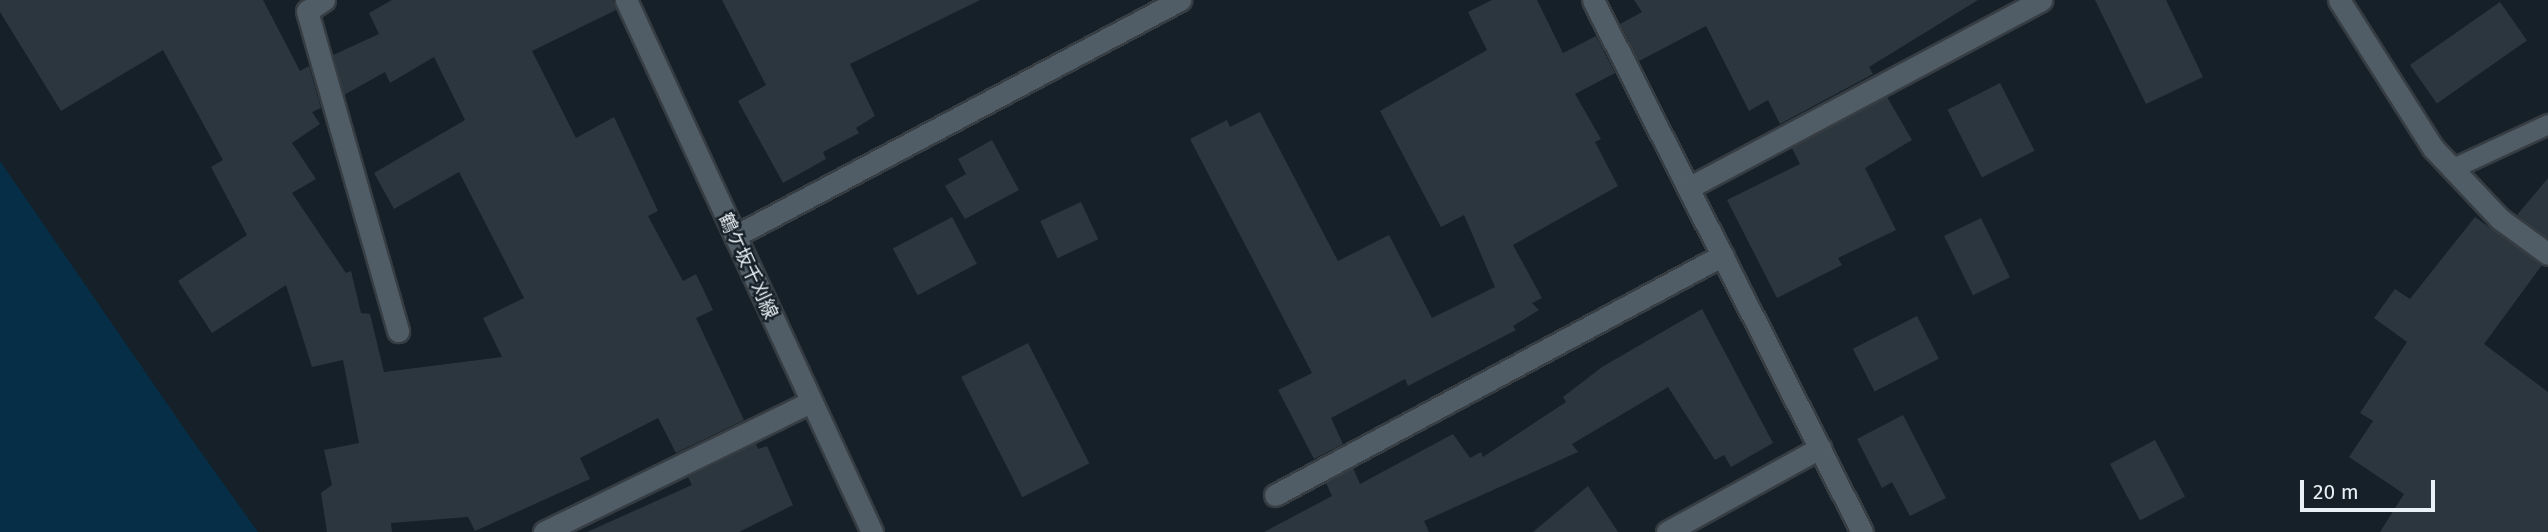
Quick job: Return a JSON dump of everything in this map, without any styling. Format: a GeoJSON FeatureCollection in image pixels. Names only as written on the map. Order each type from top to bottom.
{"type":"FeatureCollection","features":[{"type":"Feature","properties":{"kind":"street"},"geometry":{"type":"LineString","coordinates":[[324,0],[307,11],[398,331]]}},
{"type":"Feature","properties":{"kind":"street","name":"鶴ケ坂千刈線"},"geometry":{"type":"LineString","coordinates":[[626,0],[872,532]]}},
{"type":"Feature","properties":{"kind":"street"},"geometry":{"type":"LineString","coordinates":[[735,236],[1180,0]]}},
{"type":"Feature","properties":{"kind":"street"},"geometry":{"type":"LineString","coordinates":[[1593,0],[1862,532]]}},
{"type":"Feature","properties":{"kind":"street"},"geometry":{"type":"LineString","coordinates":[[1689,188],[2040,0]]}},
{"type":"Feature","properties":{"kind":"street"},"geometry":{"type":"LineString","coordinates":[[2339,0],[2433,148],[2500,219],[2548,254]]}},
{"type":"Feature","properties":{"kind":"street"},"geometry":{"type":"LineString","coordinates":[[1275,495],[1723,255]]}},
{"type":"Feature","properties":{"kind":"street"},"geometry":{"type":"LineString","coordinates":[[544,532],[811,402]]}},
{"type":"Feature","properties":{"kind":"street"},"geometry":{"type":"LineString","coordinates":[[1667,532],[1820,448]]}},
{"type":"Feature","properties":{"kind":"lane"},"geometry":{"type":"LineString","coordinates":[[2453,168],[2548,124]]}},
{"type":"Feature","properties":{"kind":"shaded area"},"geometry":{"type":"Polygon","coordinates":[[[0,161],[188,434],[258,532],[0,532],[0,161]]]}},
{"type":"Feature","properties":{"kind":"building"},"geometry":{"type":"Polygon","coordinates":[[[0,0],[263,0],[300,71],[309,66],[321,108],[312,112],[320,124],[292,143],[316,179],[292,193],[346,273],[351,271],[361,313],[370,314],[384,372],[502,357],[483,318],[524,298],[459,172],[394,209],[374,173],[465,120],[434,57],[390,83],[385,72],[344,95],[333,55],[379,34],[369,13],[392,0],[613,0],[616,10],[532,51],[576,138],[614,117],[658,211],[648,216],[683,281],[696,274],[713,310],[696,318],[744,420],[676,453],[658,418],[580,458],[590,479],[475,531],[468,517],[391,523],[392,532],[327,532],[321,493],[332,485],[324,450],[359,443],[343,360],[312,367],[286,285],[212,333],[178,281],[247,235],[211,167],[223,160],[163,50],[61,111],[0,12],[0,0]]]}},
{"type":"Feature","properties":{"kind":"building"},"geometry":{"type":"Polygon","coordinates":[[[722,0],[980,0],[850,64],[875,116],[856,128],[859,133],[823,152],[826,159],[783,183],[738,101],[766,85],[722,0]]]}},
{"type":"Feature","properties":{"kind":"building"},"geometry":{"type":"Polygon","coordinates":[[[1492,0],[1537,0],[1563,53],[1596,36],[1615,73],[1575,94],[1601,139],[1595,142],[1618,186],[1513,245],[1542,298],[1532,303],[1539,310],[1513,326],[1516,330],[1408,386],[1405,379],[1331,418],[1343,444],[1314,459],[1278,390],[1312,373],[1190,139],[1227,120],[1230,127],[1260,112],[1338,261],[1389,235],[1432,318],[1495,287],[1464,215],[1441,227],[1380,111],[1487,50],[1468,12],[1492,0]]]}},
{"type":"Feature","properties":{"kind":"building"},"geometry":{"type":"Polygon","coordinates":[[[1634,0],[1978,0],[1869,67],[1873,74],[1780,124],[1768,100],[1749,111],[1706,26],[1639,61],[1620,24],[1642,12],[1634,0]]]}},
{"type":"Feature","properties":{"kind":"building"},"geometry":{"type":"Polygon","coordinates":[[[2095,0],[2166,0],[2203,77],[2146,104],[2095,0]]]}},
{"type":"Feature","properties":{"kind":"building"},"geometry":{"type":"Polygon","coordinates":[[[2500,2],[2527,41],[2437,104],[2410,65],[2500,2]]]}},
{"type":"Feature","properties":{"kind":"building"},"geometry":{"type":"Polygon","coordinates":[[[2000,83],[2035,151],[1982,178],[1947,110],[2000,83]]]}},
{"type":"Feature","properties":{"kind":"building"},"geometry":{"type":"Polygon","coordinates":[[[1887,97],[1912,140],[1865,168],[1896,230],[1838,258],[1842,265],[1777,298],[1727,200],[1800,164],[1792,148],[1887,97]]]}},
{"type":"Feature","properties":{"kind":"building"},"geometry":{"type":"Polygon","coordinates":[[[992,140],[1019,190],[965,219],[945,186],[966,174],[958,159],[992,140]]]}},
{"type":"Feature","properties":{"kind":"building"},"geometry":{"type":"Polygon","coordinates":[[[2548,178],[2548,238],[2517,215],[2548,178]]]}},
{"type":"Feature","properties":{"kind":"building"},"geometry":{"type":"Polygon","coordinates":[[[1081,202],[1098,239],[1058,258],[1040,221],[1081,202]]]}},
{"type":"Feature","properties":{"kind":"building"},"geometry":{"type":"Polygon","coordinates":[[[952,217],[977,264],[918,295],[893,248],[952,217]]]}},
{"type":"Feature","properties":{"kind":"building"},"geometry":{"type":"Polygon","coordinates":[[[2475,217],[2542,265],[2484,344],[2548,392],[2548,532],[2380,532],[2404,494],[2349,457],[2373,421],[2360,413],[2407,342],[2374,318],[2395,289],[2410,299],[2475,217]]]}},
{"type":"Feature","properties":{"kind":"building"},"geometry":{"type":"Polygon","coordinates":[[[1981,218],[2010,277],[1973,295],[1944,236],[1981,218]]]}},
{"type":"Feature","properties":{"kind":"building"},"geometry":{"type":"Polygon","coordinates":[[[1702,309],[1773,443],[1731,467],[1724,455],[1715,460],[1668,387],[1572,444],[1578,452],[1424,521],[1429,532],[1264,532],[1332,496],[1326,483],[1353,468],[1360,484],[1453,434],[1470,458],[1481,452],[1483,457],[1566,402],[1563,397],[1602,367],[1702,309]]]}},
{"type":"Feature","properties":{"kind":"building"},"geometry":{"type":"Polygon","coordinates":[[[1917,316],[1939,359],[1875,391],[1853,349],[1917,316]]]}},
{"type":"Feature","properties":{"kind":"building"},"geometry":{"type":"Polygon","coordinates":[[[1028,343],[1089,463],[1022,497],[961,377],[1028,343]]]}},
{"type":"Feature","properties":{"kind":"building"},"geometry":{"type":"Polygon","coordinates":[[[1903,415],[1946,498],[1910,516],[1892,482],[1882,488],[1857,439],[1903,415]]]}},
{"type":"Feature","properties":{"kind":"building"},"geometry":{"type":"Polygon","coordinates":[[[2155,440],[2185,497],[2140,520],[2110,464],[2155,440]]]}},
{"type":"Feature","properties":{"kind":"building"},"geometry":{"type":"Polygon","coordinates":[[[756,444],[758,449],[767,446],[793,505],[739,532],[587,532],[692,485],[688,477],[756,444]]]}},
{"type":"Feature","properties":{"kind":"building"},"geometry":{"type":"Polygon","coordinates":[[[1588,486],[1618,532],[1533,532],[1588,486]]]}}]}
